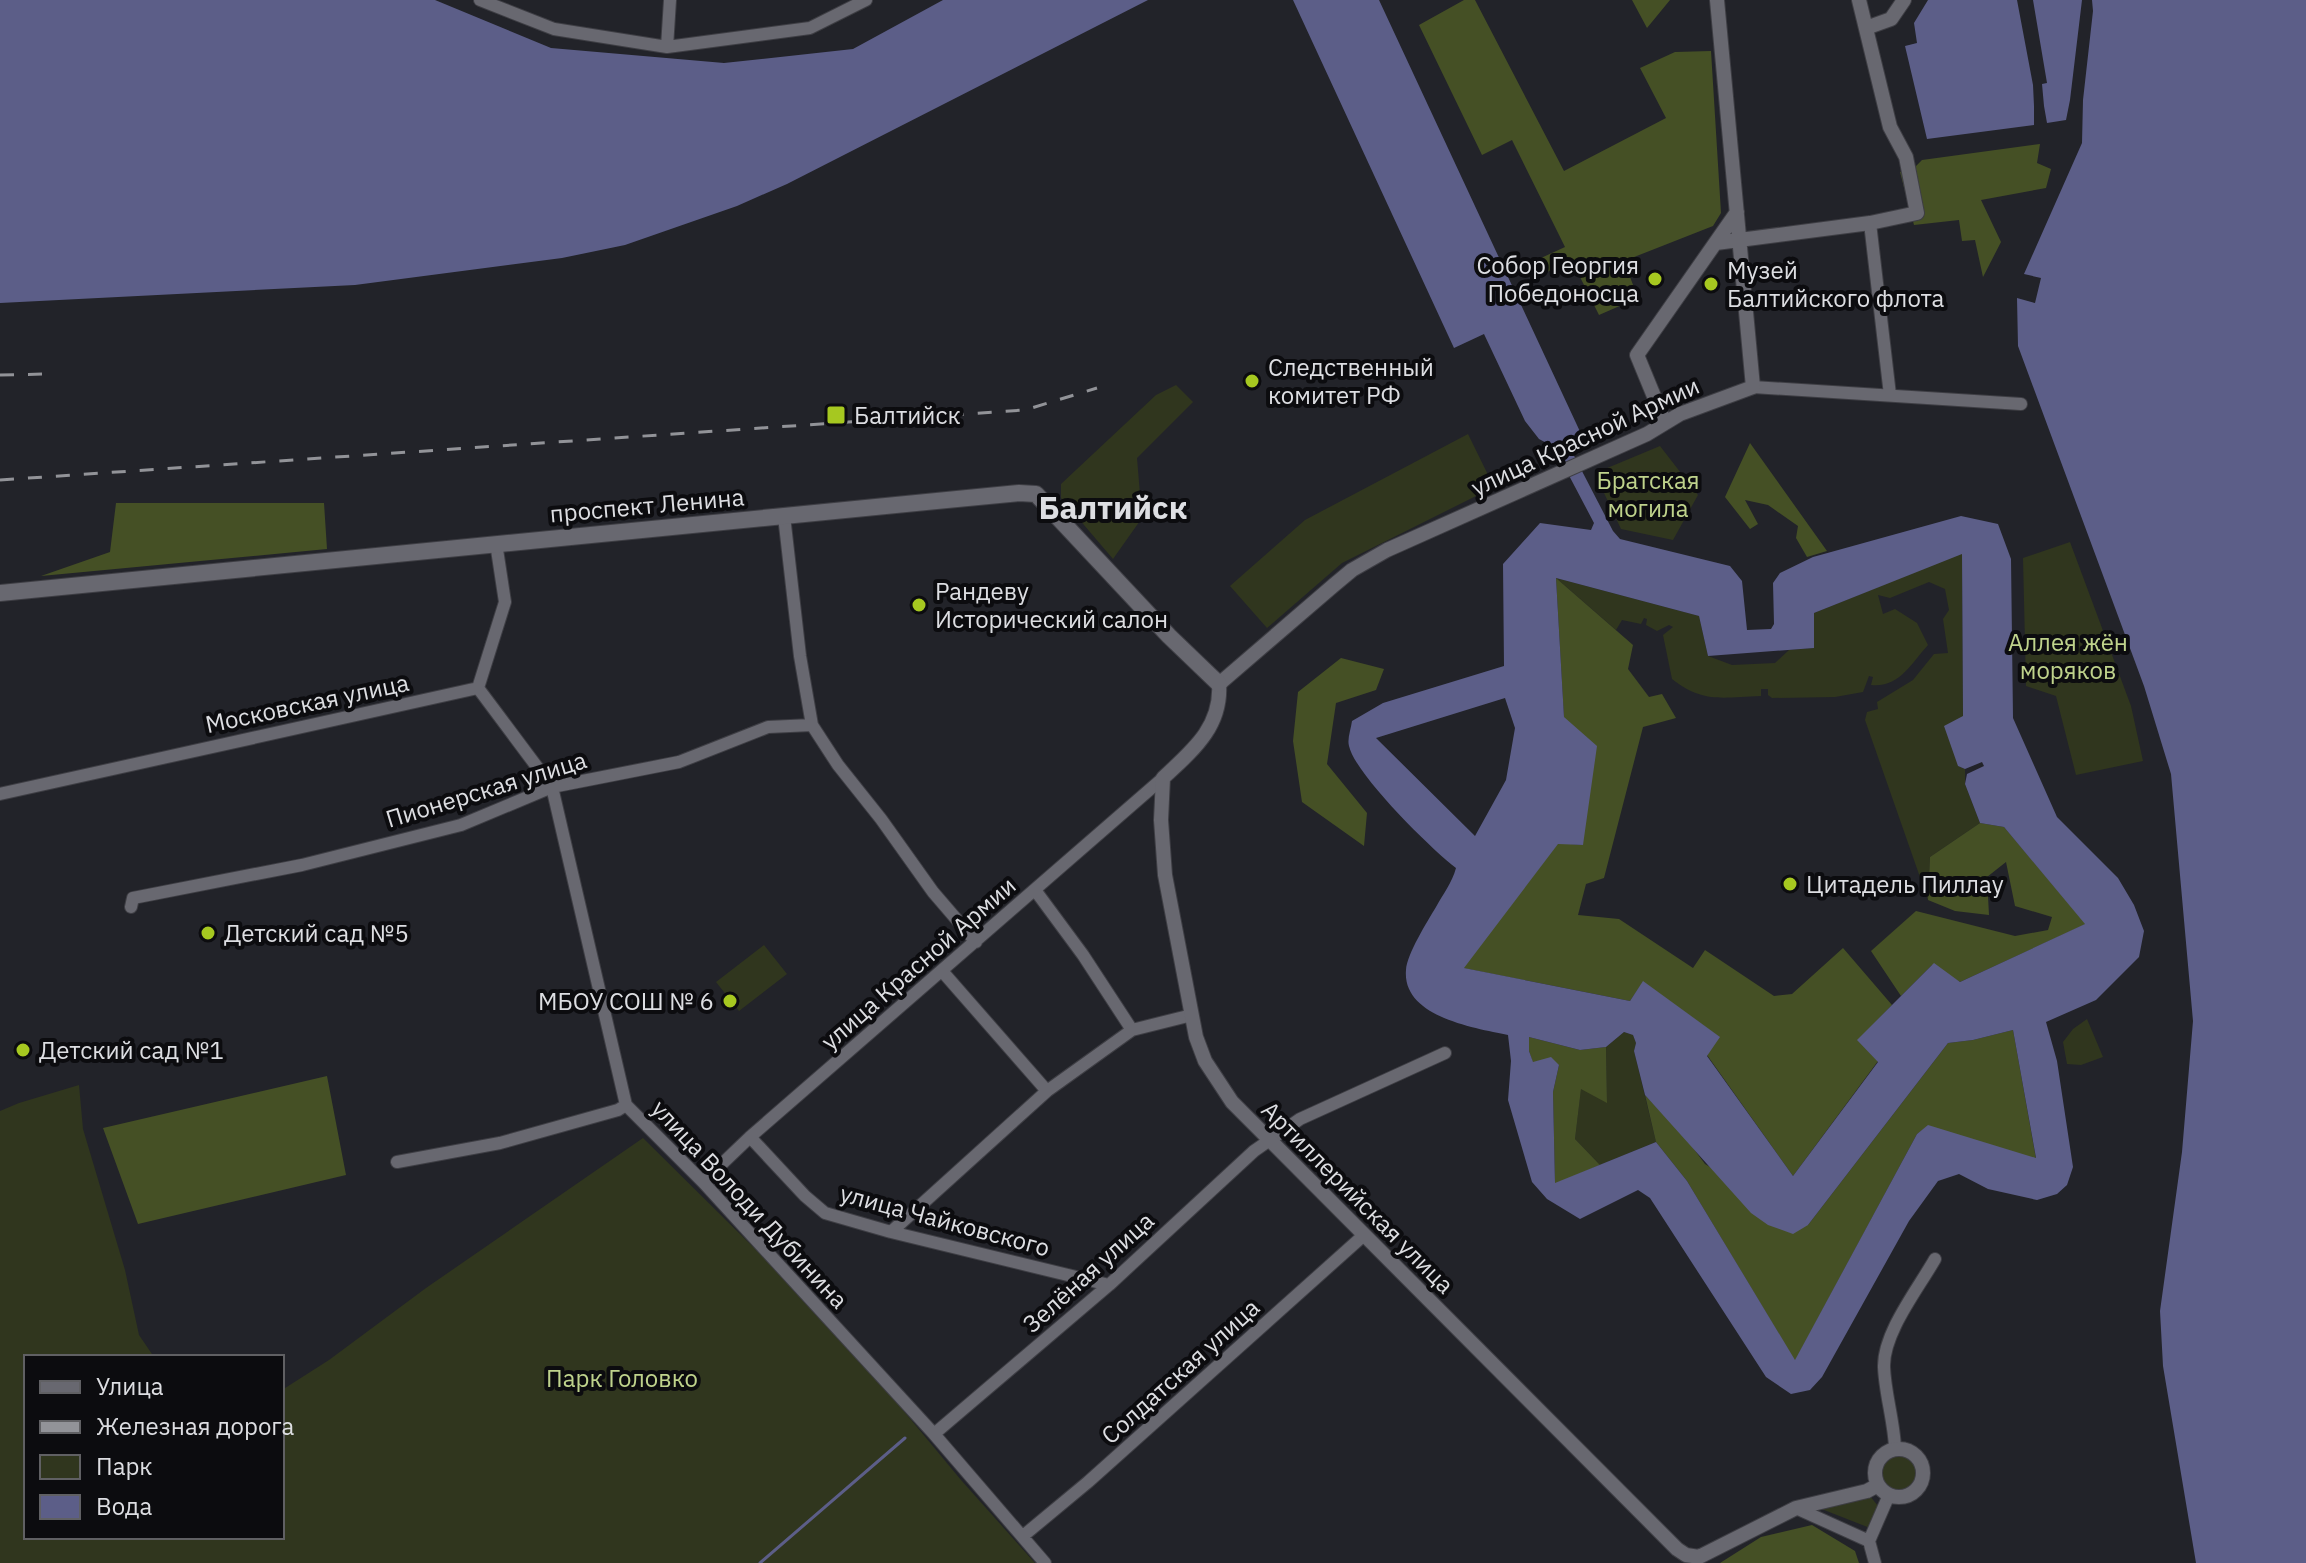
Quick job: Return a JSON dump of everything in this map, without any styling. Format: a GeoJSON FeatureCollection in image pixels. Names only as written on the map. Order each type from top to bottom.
{"type":"FeatureCollection","features":[{"type":"Feature","properties":{"kind":"main road","name":"проспект Ленина"},"geometry":{"type":"LineString","coordinates":[[0,593],[1019,493],[1036,494],[1169,636],[1219,684]]}},
{"type":"Feature","properties":{"kind":"street"},"geometry":{"type":"LineString","coordinates":[[480,0],[554,29],[667,47],[810,28],[866,0]]}},
{"type":"Feature","properties":{"kind":"street"},"geometry":{"type":"LineString","coordinates":[[667,47],[670,0]]}},
{"type":"Feature","properties":{"kind":"street"},"geometry":{"type":"LineString","coordinates":[[1717,0],[1753,387]]}},
{"type":"Feature","properties":{"kind":"street"},"geometry":{"type":"LineString","coordinates":[[1716,243],[1870,223],[1917,213],[1906,157],[1890,127],[1859,0]]}},
{"type":"Feature","properties":{"kind":"street"},"geometry":{"type":"LineString","coordinates":[[1866,28],[1891,19],[1904,0]]}},
{"type":"Feature","properties":{"kind":"street"},"geometry":{"type":"LineString","coordinates":[[1665,423],[1637,355],[1737,212]]}},
{"type":"Feature","properties":{"kind":"street"},"geometry":{"type":"LineString","coordinates":[[1870,223],[1890,395]]}},
{"type":"Feature","properties":{"kind":"street","name":"улица Красной Армии"},"geometry":{"type":"LineString","coordinates":[[1219,684],[1334,585],[1368,560],[1647,434],[1680,414],[1753,387],[2021,404]]}},
{"type":"Feature","properties":{"kind":"street"},"geometry":{"type":"LineString","coordinates":[[784,516],[800,656],[812,725],[838,765],[933,892],[976,942]]}},
{"type":"Feature","properties":{"kind":"street"},"geometry":{"type":"LineString","coordinates":[[478,688],[505,602],[496,543]]}},
{"type":"Feature","properties":{"kind":"street"},"geometry":{"type":"LineString","coordinates":[[1163,778],[1210,729],[1220,698],[1219,684]]}},
{"type":"Feature","properties":{"kind":"street","name":"улица Володи Дубинина"},"geometry":{"type":"LineString","coordinates":[[478,688],[552,787],[626,1105],[703,1182],[934,1434],[1045,1563]]}},
{"type":"Feature","properties":{"kind":"street","name":"Московская улица"},"geometry":{"type":"LineString","coordinates":[[0,794],[478,688]]}},
{"type":"Feature","properties":{"kind":"street","name":"Пионерская улица"},"geometry":{"type":"LineString","coordinates":[[131,907],[133,898],[302,865],[461,825],[552,787],[679,762],[768,727],[812,725]]}},
{"type":"Feature","properties":{"kind":"street","name":"улица Красной Армии"},"geometry":{"type":"LineString","coordinates":[[703,1182],[750,1137],[1163,778]]}},
{"type":"Feature","properties":{"kind":"street","name":"Артиллерийская улица"},"geometry":{"type":"LineString","coordinates":[[1163,778],[1161,820],[1165,875],[1192,1015],[1205,1061],[1217,1080],[1232,1102],[1269,1140],[1659,1533],[1686,1555],[1699,1557],[1796,1508],[1867,1491],[1884,1490]]}},
{"type":"Feature","properties":{"kind":"street"},"geometry":{"type":"LineString","coordinates":[[1035,890],[1083,955],[1132,1030]]}},
{"type":"Feature","properties":{"kind":"street"},"geometry":{"type":"LineString","coordinates":[[942,971],[1047,1091]]}},
{"type":"Feature","properties":{"kind":"street"},"geometry":{"type":"LineString","coordinates":[[891,1232],[1047,1091],[1132,1030],[1192,1015]]}},
{"type":"Feature","properties":{"kind":"street","name":"Зелёная улица"},"geometry":{"type":"LineString","coordinates":[[934,1434],[1109,1285],[1254,1151],[1300,1119],[1445,1053]]}},
{"type":"Feature","properties":{"kind":"street"},"geometry":{"type":"LineString","coordinates":[[397,1162],[500,1143],[618,1110],[626,1105]]}},
{"type":"Feature","properties":{"kind":"street","name":"улица Чайковского"},"geometry":{"type":"LineString","coordinates":[[750,1137],[825,1213],[1109,1285]]}},
{"type":"Feature","properties":{"kind":"street","name":"Солдатская улица"},"geometry":{"type":"LineString","coordinates":[[1023,1536],[1100,1472],[1364,1235]]}},
{"type":"Feature","properties":{"kind":"street"},"geometry":{"type":"LineString","coordinates":[[1895,1448],[1884,1369],[1885,1353],[1890,1337],[1935,1259]]}},
{"type":"Feature","properties":{"kind":"street"},"geometry":{"type":"LineString","coordinates":[[1875,1563],[1869,1541],[1884,1490],[1875,1467],[1887,1452],[1895,1448],[1913,1452],[1923,1467],[1924,1476],[1915,1492],[1898,1497],[1884,1490]]}},
{"type":"Feature","properties":{"kind":"street"},"geometry":{"type":"LineString","coordinates":[[1796,1508],[1869,1541]]}},
{"type":"Feature","properties":{"kind":"green space"},"geometry":{"type":"Polygon","coordinates":[[[1464,0],[1475,0],[1564,171],[1666,118],[1640,68],[1675,52],[1711,51],[1721,213],[1713,226],[1624,261],[1638,298],[1599,315],[1572,261],[1547,272],[1541,258],[1565,247],[1512,140],[1482,155],[1419,25],[1464,0]]]}},
{"type":"Feature","properties":{"kind":"green space"},"geometry":{"type":"Polygon","coordinates":[[[1632,0],[1670,0],[1647,28],[1632,0]]]}},
{"type":"Feature","properties":{"kind":"green space"},"geometry":{"type":"Polygon","coordinates":[[[2040,144],[2037,163],[2051,169],[2046,188],[1981,200],[2001,242],[1983,277],[1975,240],[1962,241],[1959,220],[1914,225],[1900,172],[1913,169],[1922,160],[2040,144]]]}},
{"type":"Feature","properties":{"kind":"green space"},"geometry":{"type":"Polygon","coordinates":[[[1176,385],[1193,402],[1137,458],[1142,518],[1113,559],[1061,498],[1061,484],[1156,395],[1176,385]]]}},
{"type":"Feature","properties":{"kind":"green space"},"geometry":{"type":"Polygon","coordinates":[[[1468,434],[1494,487],[1342,563],[1267,628],[1230,586],[1305,520],[1468,434]]]}},
{"type":"Feature","properties":{"kind":"green space"},"geometry":{"type":"Polygon","coordinates":[[[1750,443],[1827,551],[1807,557],[1796,538],[1798,526],[1768,505],[1745,500],[1758,524],[1750,529],[1725,497],[1750,443]]]}},
{"type":"Feature","properties":{"kind":"green space","name":"Братская могила"},"geometry":{"type":"Polygon","coordinates":[[[1660,446],[1698,495],[1673,540],[1621,529],[1596,476],[1600,471],[1660,446]]]}},
{"type":"Feature","properties":{"kind":"green space"},"geometry":{"type":"Polygon","coordinates":[[[116,503],[324,503],[327,549],[41,576],[110,552],[116,503]]]}},
{"type":"Feature","properties":{"kind":"green space","name":"Аллея жён моряков"},"geometry":{"type":"Polygon","coordinates":[[[2070,542],[2131,706],[2143,761],[2076,775],[2056,696],[2026,686],[2023,558],[2070,542]]]}},
{"type":"Feature","properties":{"kind":"green space"},"geometry":{"type":"Polygon","coordinates":[[[1962,553],[1963,717],[1958,766],[1965,769],[1965,784],[1980,823],[1930,857],[1928,900],[1865,720],[1867,712],[1878,709],[1877,702],[1913,680],[1934,654],[1948,653],[1943,619],[1949,610],[1945,589],[1929,582],[1890,598],[1878,595],[1883,614],[1895,609],[1917,623],[1928,645],[1904,673],[1889,683],[1871,685],[1873,677],[1869,676],[1863,692],[1835,697],[1772,698],[1768,695],[1768,689],[1761,689],[1761,696],[1725,698],[1704,696],[1672,679],[1663,635],[1673,627],[1669,625],[1657,631],[1646,625],[1647,619],[1644,618],[1641,624],[1622,620],[1616,630],[1556,578],[1699,616],[1708,656],[1732,665],[1775,663],[1789,650],[1814,648],[1814,613],[1962,553]]]}},
{"type":"Feature","properties":{"kind":"green space"},"geometry":{"type":"Polygon","coordinates":[[[1556,578],[1633,645],[1628,669],[1649,697],[1662,694],[1676,718],[1643,727],[1604,878],[1586,884],[1578,915],[1619,919],[1693,968],[1705,950],[1774,996],[1792,994],[1843,948],[1892,1005],[1858,1040],[1878,1061],[1793,1176],[1707,1055],[1719,1037],[1643,982],[1630,1001],[1463,968],[1558,843],[1583,845],[1564,718],[1556,578]]]}},
{"type":"Feature","properties":{"kind":"green space"},"geometry":{"type":"Polygon","coordinates":[[[1341,658],[1384,669],[1376,690],[1336,703],[1327,764],[1367,813],[1364,846],[1302,802],[1293,741],[1298,692],[1341,658]]]}},
{"type":"Feature","properties":{"kind":"green space"},"geometry":{"type":"Polygon","coordinates":[[[1980,823],[2004,827],[2086,924],[1960,982],[1932,965],[1901,996],[1871,951],[1916,911],[2015,936],[2048,930],[2052,917],[2015,906],[2006,862],[1987,877],[1989,915],[1955,911],[1928,900],[1930,857],[1980,823]]]}},
{"type":"Feature","properties":{"kind":"green space"},"geometry":{"type":"Polygon","coordinates":[[[764,945],[787,974],[739,1011],[716,982],[764,945]]]}},
{"type":"Feature","properties":{"kind":"green space"},"geometry":{"type":"Polygon","coordinates":[[[2087,1019],[2103,1057],[2081,1065],[2067,1064],[2063,1042],[2073,1029],[2087,1019]]]}},
{"type":"Feature","properties":{"kind":"green space"},"geometry":{"type":"Polygon","coordinates":[[[2013,1030],[2036,1159],[1928,1126],[1917,1134],[1795,1361],[1687,1181],[1656,1142],[1645,1095],[1685,1137],[1705,1164],[1808,1225],[1948,1043],[2013,1030]]]}},
{"type":"Feature","properties":{"kind":"green space"},"geometry":{"type":"Polygon","coordinates":[[[1624,1032],[1633,1035],[1636,1043],[1634,1051],[1656,1142],[1600,1165],[1575,1139],[1581,1088],[1607,1102],[1606,1047],[1624,1032]]]}},
{"type":"Feature","properties":{"kind":"green space"},"geometry":{"type":"Polygon","coordinates":[[[1529,1037],[1580,1050],[1606,1047],[1607,1103],[1581,1089],[1575,1139],[1600,1165],[1555,1184],[1553,1092],[1559,1065],[1533,1063],[1529,1037]]]}},
{"type":"Feature","properties":{"kind":"green space"},"geometry":{"type":"Polygon","coordinates":[[[327,1076],[346,1175],[138,1224],[103,1128],[327,1076]]]}},
{"type":"Feature","properties":{"kind":"green space","name":"Парк Головко"},"geometry":{"type":"Polygon","coordinates":[[[79,1085],[83,1129],[125,1270],[139,1335],[153,1355],[24,1355],[24,1539],[284,1539],[284,1389],[643,1138],[834,1327],[961,1480],[1035,1563],[0,1563],[0,1111],[79,1085]]]}},
{"type":"Feature","properties":{"kind":"green space"},"geometry":{"type":"Polygon","coordinates":[[[1900,1452],[1914,1458],[1920,1472],[1914,1486],[1900,1492],[1886,1486],[1880,1472],[1886,1458],[1900,1452]]]}},
{"type":"Feature","properties":{"kind":"green space"},"geometry":{"type":"Polygon","coordinates":[[[1870,1496],[1878,1506],[1870,1528],[1819,1508],[1870,1496]]]}},
{"type":"Feature","properties":{"kind":"green space"},"geometry":{"type":"Polygon","coordinates":[[[1812,1525],[1855,1551],[1859,1563],[1720,1563],[1761,1537],[1812,1525]]]}},
{"type":"Feature","properties":{"kind":"water"},"geometry":{"type":"Polygon","coordinates":[[[0,0],[435,0],[551,48],[724,63],[853,49],[943,0],[1148,0],[787,184],[737,206],[625,245],[562,258],[355,285],[0,303],[0,0]]]}},
{"type":"Feature","properties":{"kind":"water"},"geometry":{"type":"Polygon","coordinates":[[[1293,0],[1379,0],[1583,438],[1569,446],[1620,539],[1730,566],[1742,581],[1747,630],[1771,629],[1774,624],[1773,583],[1780,573],[1813,557],[1961,516],[1998,524],[2011,559],[2013,718],[2057,817],[2118,878],[2134,905],[2144,931],[2139,957],[2096,1000],[2046,1022],[2057,1061],[2073,1167],[2067,1185],[2057,1194],[2037,1200],[1988,1189],[1959,1174],[1938,1181],[1909,1221],[1822,1377],[1810,1390],[1791,1394],[1766,1377],[1650,1198],[1638,1190],[1580,1219],[1547,1199],[1532,1182],[1508,1100],[1511,1061],[1508,1035],[1443,1018],[1416,999],[1408,986],[1406,970],[1410,956],[1456,868],[1379,792],[1354,759],[1349,746],[1352,721],[1383,703],[1504,666],[1503,564],[1540,523],[1591,530],[1594,523],[1554,447],[1539,439],[1525,421],[1484,334],[1454,348],[1293,0]],[[1962,554],[1814,613],[1814,648],[1708,656],[1699,616],[1556,578],[1564,717],[1597,746],[1583,845],[1558,844],[1464,968],[1630,1001],[1643,981],[1720,1037],[1707,1056],[1793,1176],[1878,1062],[1857,1040],[1934,963],[1960,982],[2085,924],[2004,827],[1980,823],[1965,784],[1967,774],[1984,766],[1982,762],[1965,769],[1958,766],[1944,726],[1963,716],[1962,554]],[[1505,698],[1376,738],[1475,836],[1506,780],[1515,728],[1505,698]],[[2013,1030],[1948,1043],[1808,1225],[1793,1234],[1768,1225],[1751,1213],[1645,1095],[1633,1035],[1624,1032],[1606,1047],[1580,1050],[1529,1037],[1529,1051],[1533,1062],[1551,1057],[1559,1065],[1553,1092],[1555,1183],[1656,1142],[1687,1181],[1795,1360],[1917,1134],[1928,1125],[2036,1158],[2013,1030]]]}},
{"type":"Feature","properties":{"kind":"water"},"geometry":{"type":"Polygon","coordinates":[[[1928,0],[2306,0],[2306,1563],[2196,1563],[2163,1366],[2160,1311],[2182,1152],[2193,1021],[2171,774],[2144,686],[2018,346],[2017,298],[2035,303],[2041,278],[2024,274],[2082,143],[2083,100],[2070,100],[2066,120],[2047,123],[2044,106],[2034,106],[2034,125],[1927,139],[1905,46],[1917,43],[1914,23],[1928,0]]]}},
{"type":"Feature","properties":{"kind":"pier"},"geometry":{"type":"Polygon","coordinates":[[[2017,0],[2033,0],[2047,83],[2042,84],[2044,106],[2034,106],[2017,0]]]}},
{"type":"Feature","properties":{"kind":"pier"},"geometry":{"type":"Polygon","coordinates":[[[2082,0],[2092,0],[2093,11],[2083,100],[2070,100],[2082,0]]]}},
{"type":"Feature","properties":{"kind":"waterway"},"geometry":{"type":"LineString","coordinates":[[760,1563],[905,1438]]}},
{"type":"Feature","properties":{"kind":"railway"},"geometry":{"type":"LineString","coordinates":[[0,375],[47,374]]}},
{"type":"Feature","properties":{"kind":"railway"},"geometry":{"type":"LineString","coordinates":[[0,480],[1025,410],[1097,388]]}},
{"type":"Feature","properties":{"kind":"place","name":"Собор Георгия Победоносца"},"geometry":{"type":"Point","coordinates":[1655,279]}},
{"type":"Feature","properties":{"kind":"place","name":"Музей Балтийского флота"},"geometry":{"type":"Point","coordinates":[1711,284]}},
{"type":"Feature","properties":{"kind":"place","name":"Следственный комитет РФ"},"geometry":{"type":"Point","coordinates":[1252,381]}},
{"type":"Feature","properties":{"kind":"place","name":"Балтийск"},"geometry":{"type":"Point","coordinates":[836,415]}},
{"type":"Feature","properties":{"kind":"place","name":"Рандеву Исторический салон"},"geometry":{"type":"Point","coordinates":[919,605]}},
{"type":"Feature","properties":{"kind":"place","name":"Цитадель Пиллау"},"geometry":{"type":"Point","coordinates":[1790,884]}},
{"type":"Feature","properties":{"kind":"place","name":"Детский сад №5"},"geometry":{"type":"Point","coordinates":[208,933]}},
{"type":"Feature","properties":{"kind":"place","name":"МБОУ СОШ № 6"},"geometry":{"type":"Point","coordinates":[730,1001]}},
{"type":"Feature","properties":{"kind":"place","name":"Детский сад №1"},"geometry":{"type":"Point","coordinates":[23,1050]}},
{"type":"Feature","properties":{"kind":"district","name":"Балтийск"},"geometry":{"type":"Point","coordinates":[1113,507]}}]}
